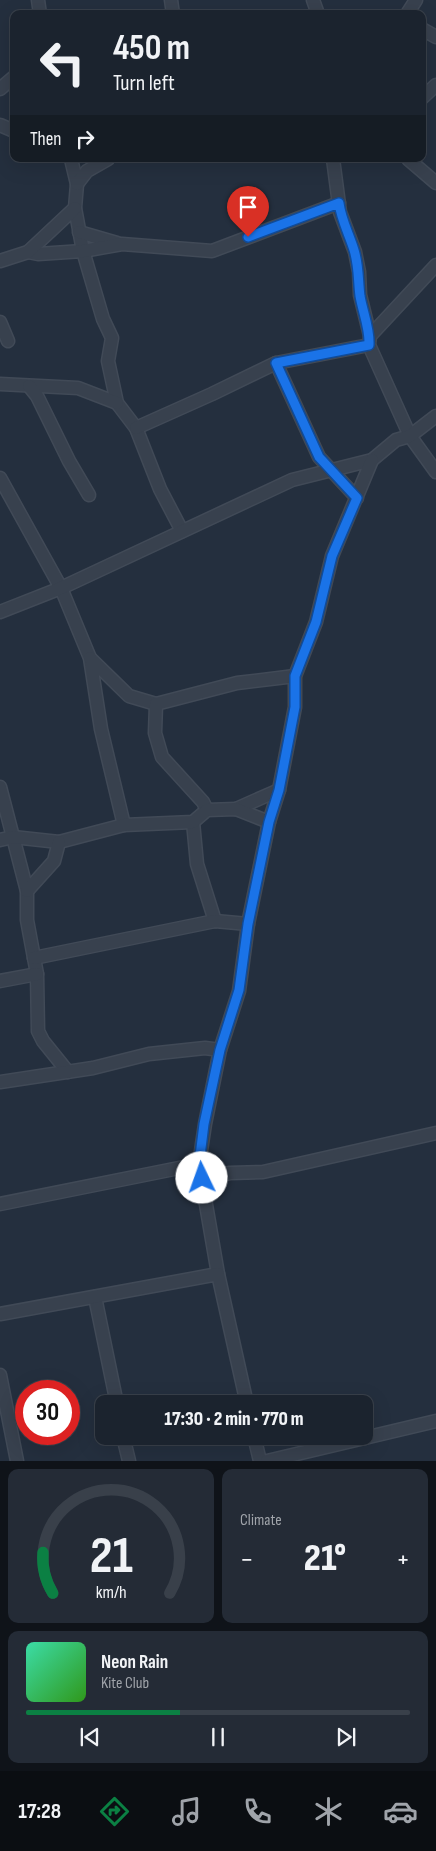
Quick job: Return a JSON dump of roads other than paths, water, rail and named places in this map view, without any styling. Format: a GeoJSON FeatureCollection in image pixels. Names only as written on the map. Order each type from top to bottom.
{"type":"FeatureCollection","features":[{"type":"Feature","properties":{"kind":"street"},"geometry":{"type":"LineString","coordinates":[[0,89],[10,80]]}},
{"type":"Feature","properties":{"kind":"street"},"geometry":{"type":"LineString","coordinates":[[426,94],[436,85]]}},
{"type":"Feature","properties":{"kind":"street"},"geometry":{"type":"LineString","coordinates":[[72,162],[77,184],[76,208],[83,251],[103,319],[112,338],[108,360],[116,403],[136,428],[160,489],[182,531]]}},
{"type":"Feature","properties":{"kind":"street"},"geometry":{"type":"LineString","coordinates":[[77,184],[87,170],[102,162]]}},
{"type":"Feature","properties":{"kind":"street"},"geometry":{"type":"LineString","coordinates":[[333,162],[340,212],[355,252],[359,272],[360,295],[370,341],[410,436],[436,472]]}},
{"type":"Feature","properties":{"kind":"street"},"geometry":{"type":"LineString","coordinates":[[412,162],[436,183]]}},
{"type":"Feature","properties":{"kind":"street"},"geometry":{"type":"LineString","coordinates":[[79,232],[122,244],[212,251],[339,203]]}},
{"type":"Feature","properties":{"kind":"street"},"geometry":{"type":"LineString","coordinates":[[0,261],[28,252],[76,208]]}},
{"type":"Feature","properties":{"kind":"street"},"geometry":{"type":"LineString","coordinates":[[28,252],[38,254],[83,251],[122,244]]}},
{"type":"Feature","properties":{"kind":"street"},"geometry":{"type":"LineString","coordinates":[[136,428],[276,363],[370,341],[436,265]]}},
{"type":"Feature","properties":{"kind":"street"},"geometry":{"type":"LineString","coordinates":[[0,322],[8,341]]}},
{"type":"Feature","properties":{"kind":"street"},"geometry":{"type":"LineString","coordinates":[[276,363],[319,457],[357,498]]}},
{"type":"Feature","properties":{"kind":"street"},"geometry":{"type":"LineString","coordinates":[[0,384],[78,388],[116,403]]}},
{"type":"Feature","properties":{"kind":"street"},"geometry":{"type":"LineString","coordinates":[[29,386],[37,396],[69,461],[89,495]]}},
{"type":"Feature","properties":{"kind":"street"},"geometry":{"type":"LineString","coordinates":[[0,612],[62,588],[292,480],[372,460],[396,440],[410,436],[436,416]]}},
{"type":"Feature","properties":{"kind":"street"},"geometry":{"type":"LineString","coordinates":[[245,1395],[218,1274],[199,1164],[204,1124],[220,1050],[239,990],[248,924],[269,822],[279,790],[295,707],[295,676],[316,622],[332,556],[372,460]]}},
{"type":"Feature","properties":{"kind":"street"},"geometry":{"type":"LineString","coordinates":[[0,478],[62,588],[90,658],[101,729],[124,825]]}},
{"type":"Feature","properties":{"kind":"street"},"geometry":{"type":"LineString","coordinates":[[90,658],[129,696],[156,704],[237,682],[295,676]]}},
{"type":"Feature","properties":{"kind":"street"},"geometry":{"type":"LineString","coordinates":[[156,704],[154,733],[162,757],[203,802],[207,810]]}},
{"type":"Feature","properties":{"kind":"street"},"geometry":{"type":"LineString","coordinates":[[0,787],[27,891],[27,920],[37,974],[38,1031],[43,1041],[68,1072]]}},
{"type":"Feature","properties":{"kind":"street"},"geometry":{"type":"LineString","coordinates":[[0,840],[13,837],[59,842],[124,825],[193,822],[207,810],[236,809],[279,790]]}},
{"type":"Feature","properties":{"kind":"street"},"geometry":{"type":"LineString","coordinates":[[236,809],[269,822]]}},
{"type":"Feature","properties":{"kind":"street"},"geometry":{"type":"LineString","coordinates":[[193,822],[197,864],[215,921]]}},
{"type":"Feature","properties":{"kind":"street"},"geometry":{"type":"LineString","coordinates":[[27,891],[54,861],[59,842]]}},
{"type":"Feature","properties":{"kind":"street"},"geometry":{"type":"LineString","coordinates":[[34,958],[215,921],[248,924]]}},
{"type":"Feature","properties":{"kind":"street"},"geometry":{"type":"LineString","coordinates":[[0,982],[37,974]]}},
{"type":"Feature","properties":{"kind":"street"},"geometry":{"type":"LineString","coordinates":[[0,1082],[93,1068],[149,1054],[205,1048],[220,1050]]}},
{"type":"Feature","properties":{"kind":"street"},"geometry":{"type":"LineString","coordinates":[[202,1178],[230,1173],[263,1172],[436,1133]]}},
{"type":"Feature","properties":{"kind":"street"},"geometry":{"type":"LineString","coordinates":[[0,1204],[199,1164]]}},
{"type":"Feature","properties":{"kind":"street"},"geometry":{"type":"LineString","coordinates":[[0,1314],[218,1274]]}},
{"type":"Feature","properties":{"kind":"street"},"geometry":{"type":"LineString","coordinates":[[95,1297],[115,1395]]}},
{"type":"Feature","properties":{"kind":"street"},"geometry":{"type":"LineString","coordinates":[[0,1375],[17,1461]]}},
{"type":"Feature","properties":{"kind":"street"},"geometry":{"type":"LineString","coordinates":[[267,1461],[436,1421]]}},
{"type":"Feature","properties":{"kind":"street"},"geometry":{"type":"LineString","coordinates":[[125,1445],[128,1461]]}},
{"type":"Feature","properties":{"kind":"street"},"geometry":{"type":"LineString","coordinates":[[256,1445],[260,1461]]}}]}
